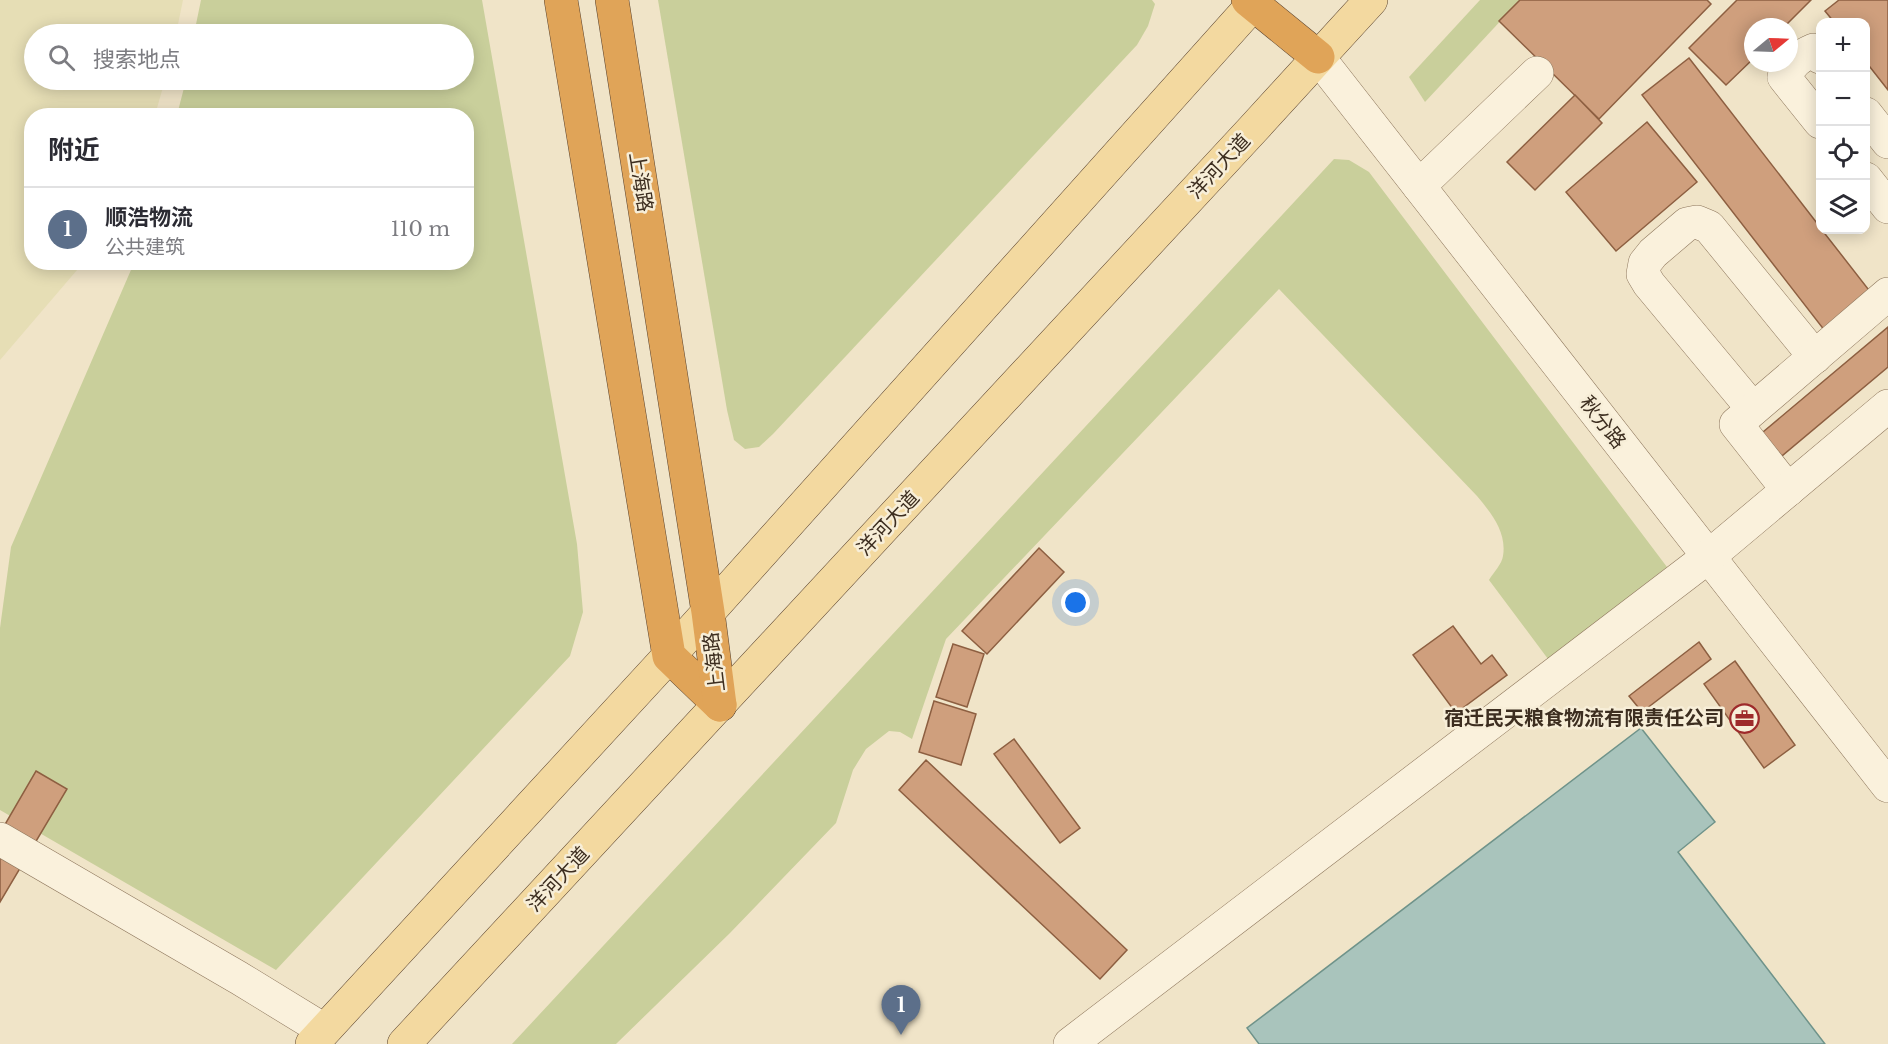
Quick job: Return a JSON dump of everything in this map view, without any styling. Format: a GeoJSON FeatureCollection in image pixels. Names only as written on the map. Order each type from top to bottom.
{"type":"FeatureCollection","features":[{"type":"Feature","properties":{"kind":"highway"},"geometry":{"type":"LineString","coordinates":[[561,0],[669,656]]}},
{"type":"Feature","properties":{"kind":"highway","name":"上海路"},"geometry":{"type":"LineString","coordinates":[[612,0],[708,612],[720,705]]}},
{"type":"Feature","properties":{"kind":"highway"},"geometry":{"type":"LineString","coordinates":[[1252,1],[1318,57]]}},
{"type":"Feature","properties":{"kind":"highway","name":"上海路"},"geometry":{"type":"LineString","coordinates":[[669,656],[720,705]]}},
{"type":"Feature","properties":{"kind":"main road","name":"洋河大道"},"geometry":{"type":"LineString","coordinates":[[404,1044],[1371,0]]}},
{"type":"Feature","properties":{"kind":"main road"},"geometry":{"type":"LineString","coordinates":[[318,1037],[669,656],[1252,1]]}},
{"type":"Feature","properties":{"kind":"street"},"geometry":{"type":"LineString","coordinates":[[1816,52],[1814,50],[1803,54],[1790,66],[1784,77],[1816,116]]}},
{"type":"Feature","properties":{"kind":"street","name":"秋分路"},"geometry":{"type":"LineString","coordinates":[[1318,57],[1888,786]]}},
{"type":"Feature","properties":{"kind":"street"},"geometry":{"type":"LineString","coordinates":[[1419,186],[1537,73]]}},
{"type":"Feature","properties":{"kind":"street"},"geometry":{"type":"LineString","coordinates":[[1870,119],[1888,142]]}},
{"type":"Feature","properties":{"kind":"street"},"geometry":{"type":"LineString","coordinates":[[1867,180],[1888,207]]}},
{"type":"Feature","properties":{"kind":"street"},"geometry":{"type":"LineString","coordinates":[[1753,409],[1643,274],[1645,262],[1687,224],[1697,222],[1709,227],[1815,357]]}},
{"type":"Feature","properties":{"kind":"street"},"geometry":{"type":"LineString","coordinates":[[1788,490],[1736,424],[1888,294]]}},
{"type":"Feature","properties":{"kind":"street"},"geometry":{"type":"LineString","coordinates":[[1070,1044],[1708,557],[1888,406]]}},
{"type":"Feature","properties":{"kind":"street"},"geometry":{"type":"LineString","coordinates":[[0,839],[229,972],[318,1037]]}},
{"type":"Feature","properties":{"kind":"shaded area"},"geometry":{"type":"Polygon","coordinates":[[[0,0],[183,0],[178,24],[24,24],[24,90],[162,90],[157,108],[24,108],[24,270],[77,270],[0,360],[0,0]]]}},
{"type":"Feature","properties":{"kind":"green space"},"geometry":{"type":"Polygon","coordinates":[[[201,0],[482,0],[577,544],[583,612],[570,656],[276,970],[0,810],[0,628],[11,547],[131,270],[474,270],[474,108],[179,108],[183,90],[474,90],[474,24],[196,24],[201,0]]]}},
{"type":"Feature","properties":{"kind":"green space"},"geometry":{"type":"Polygon","coordinates":[[[658,0],[1152,0],[1155,4],[1148,26],[1137,45],[773,434],[759,447],[745,449],[734,440],[727,410],[658,0]]]}},
{"type":"Feature","properties":{"kind":"green space"},"geometry":{"type":"Polygon","coordinates":[[[1480,0],[1520,0],[1425,102],[1409,77],[1480,0]]]}},
{"type":"Feature","properties":{"kind":"green space"},"geometry":{"type":"Polygon","coordinates":[[[1334,159],[1349,160],[1369,172],[1667,567],[1548,659],[1489,580],[1501,562],[1504,547],[1497,523],[1488,509],[1279,289],[946,639],[912,739],[900,732],[889,731],[866,749],[853,770],[836,823],[730,933],[616,1044],[512,1044],[1334,159]]]}},
{"type":"Feature","properties":{"kind":"water"},"geometry":{"type":"Polygon","coordinates":[[[1641,728],[1715,822],[1678,852],[1825,1044],[1259,1044],[1247,1028],[1641,728]]]}},
{"type":"Feature","properties":{"kind":"building"},"geometry":{"type":"Polygon","coordinates":[[[1520,0],[1707,0],[1711,4],[1599,119],[1499,21],[1520,0]]]}},
{"type":"Feature","properties":{"kind":"building"},"geometry":{"type":"Polygon","coordinates":[[[1737,0],[1811,0],[1793,18],[1744,18],[1744,68],[1726,85],[1689,48],[1737,0]]]}},
{"type":"Feature","properties":{"kind":"building"},"geometry":{"type":"Polygon","coordinates":[[[1839,0],[1888,0],[1888,90],[1870,67],[1870,18],[1831,18],[1825,11],[1839,0]]]}},
{"type":"Feature","properties":{"kind":"building"},"geometry":{"type":"Polygon","coordinates":[[[1689,58],[1816,222],[1816,234],[1825,234],[1872,294],[1825,331],[1642,95],[1689,58]]]}},
{"type":"Feature","properties":{"kind":"building"},"geometry":{"type":"Polygon","coordinates":[[[1575,95],[1602,123],[1535,190],[1507,162],[1575,95]]]}},
{"type":"Feature","properties":{"kind":"building"},"geometry":{"type":"Polygon","coordinates":[[[1647,122],[1697,182],[1616,251],[1566,192],[1647,122]]]}},
{"type":"Feature","properties":{"kind":"building"},"geometry":{"type":"Polygon","coordinates":[[[1888,327],[1888,367],[1777,460],[1757,437],[1888,327]]]}},
{"type":"Feature","properties":{"kind":"building"},"geometry":{"type":"Polygon","coordinates":[[[1039,548],[1064,572],[987,654],[962,631],[1039,548]]]}},
{"type":"Feature","properties":{"kind":"building"},"geometry":{"type":"Polygon","coordinates":[[[1453,626],[1481,664],[1492,655],[1507,675],[1456,713],[1413,655],[1453,626]]]}},
{"type":"Feature","properties":{"kind":"building"},"geometry":{"type":"Polygon","coordinates":[[[1699,642],[1711,659],[1642,712],[1629,696],[1699,642]]]}},
{"type":"Feature","properties":{"kind":"building"},"geometry":{"type":"Polygon","coordinates":[[[953,644],[984,654],[967,707],[936,697],[953,644]]]}},
{"type":"Feature","properties":{"kind":"building"},"geometry":{"type":"Polygon","coordinates":[[[1735,661],[1795,745],[1764,768],[1704,684],[1735,661]]]}},
{"type":"Feature","properties":{"kind":"building"},"geometry":{"type":"Polygon","coordinates":[[[934,701],[976,714],[961,765],[919,752],[934,701]]]}},
{"type":"Feature","properties":{"kind":"building"},"geometry":{"type":"Polygon","coordinates":[[[1014,739],[1080,828],[1060,843],[994,754],[1014,739]]]}},
{"type":"Feature","properties":{"kind":"building"},"geometry":{"type":"Polygon","coordinates":[[[926,760],[1127,950],[1100,979],[899,790],[926,760]]]}},
{"type":"Feature","properties":{"kind":"building"},"geometry":{"type":"Polygon","coordinates":[[[36,771],[67,789],[0,902],[0,833],[36,771]]]}},
{"type":"Feature","properties":{"kind":"place","name":"宿迁民天粮食物流有限责任公司"},"geometry":{"type":"Point","coordinates":[1745,718]}},
{"type":"Feature","properties":{"kind":"place","name":"顺浩物流"},"geometry":{"type":"Point","coordinates":[901,1035]}}]}
